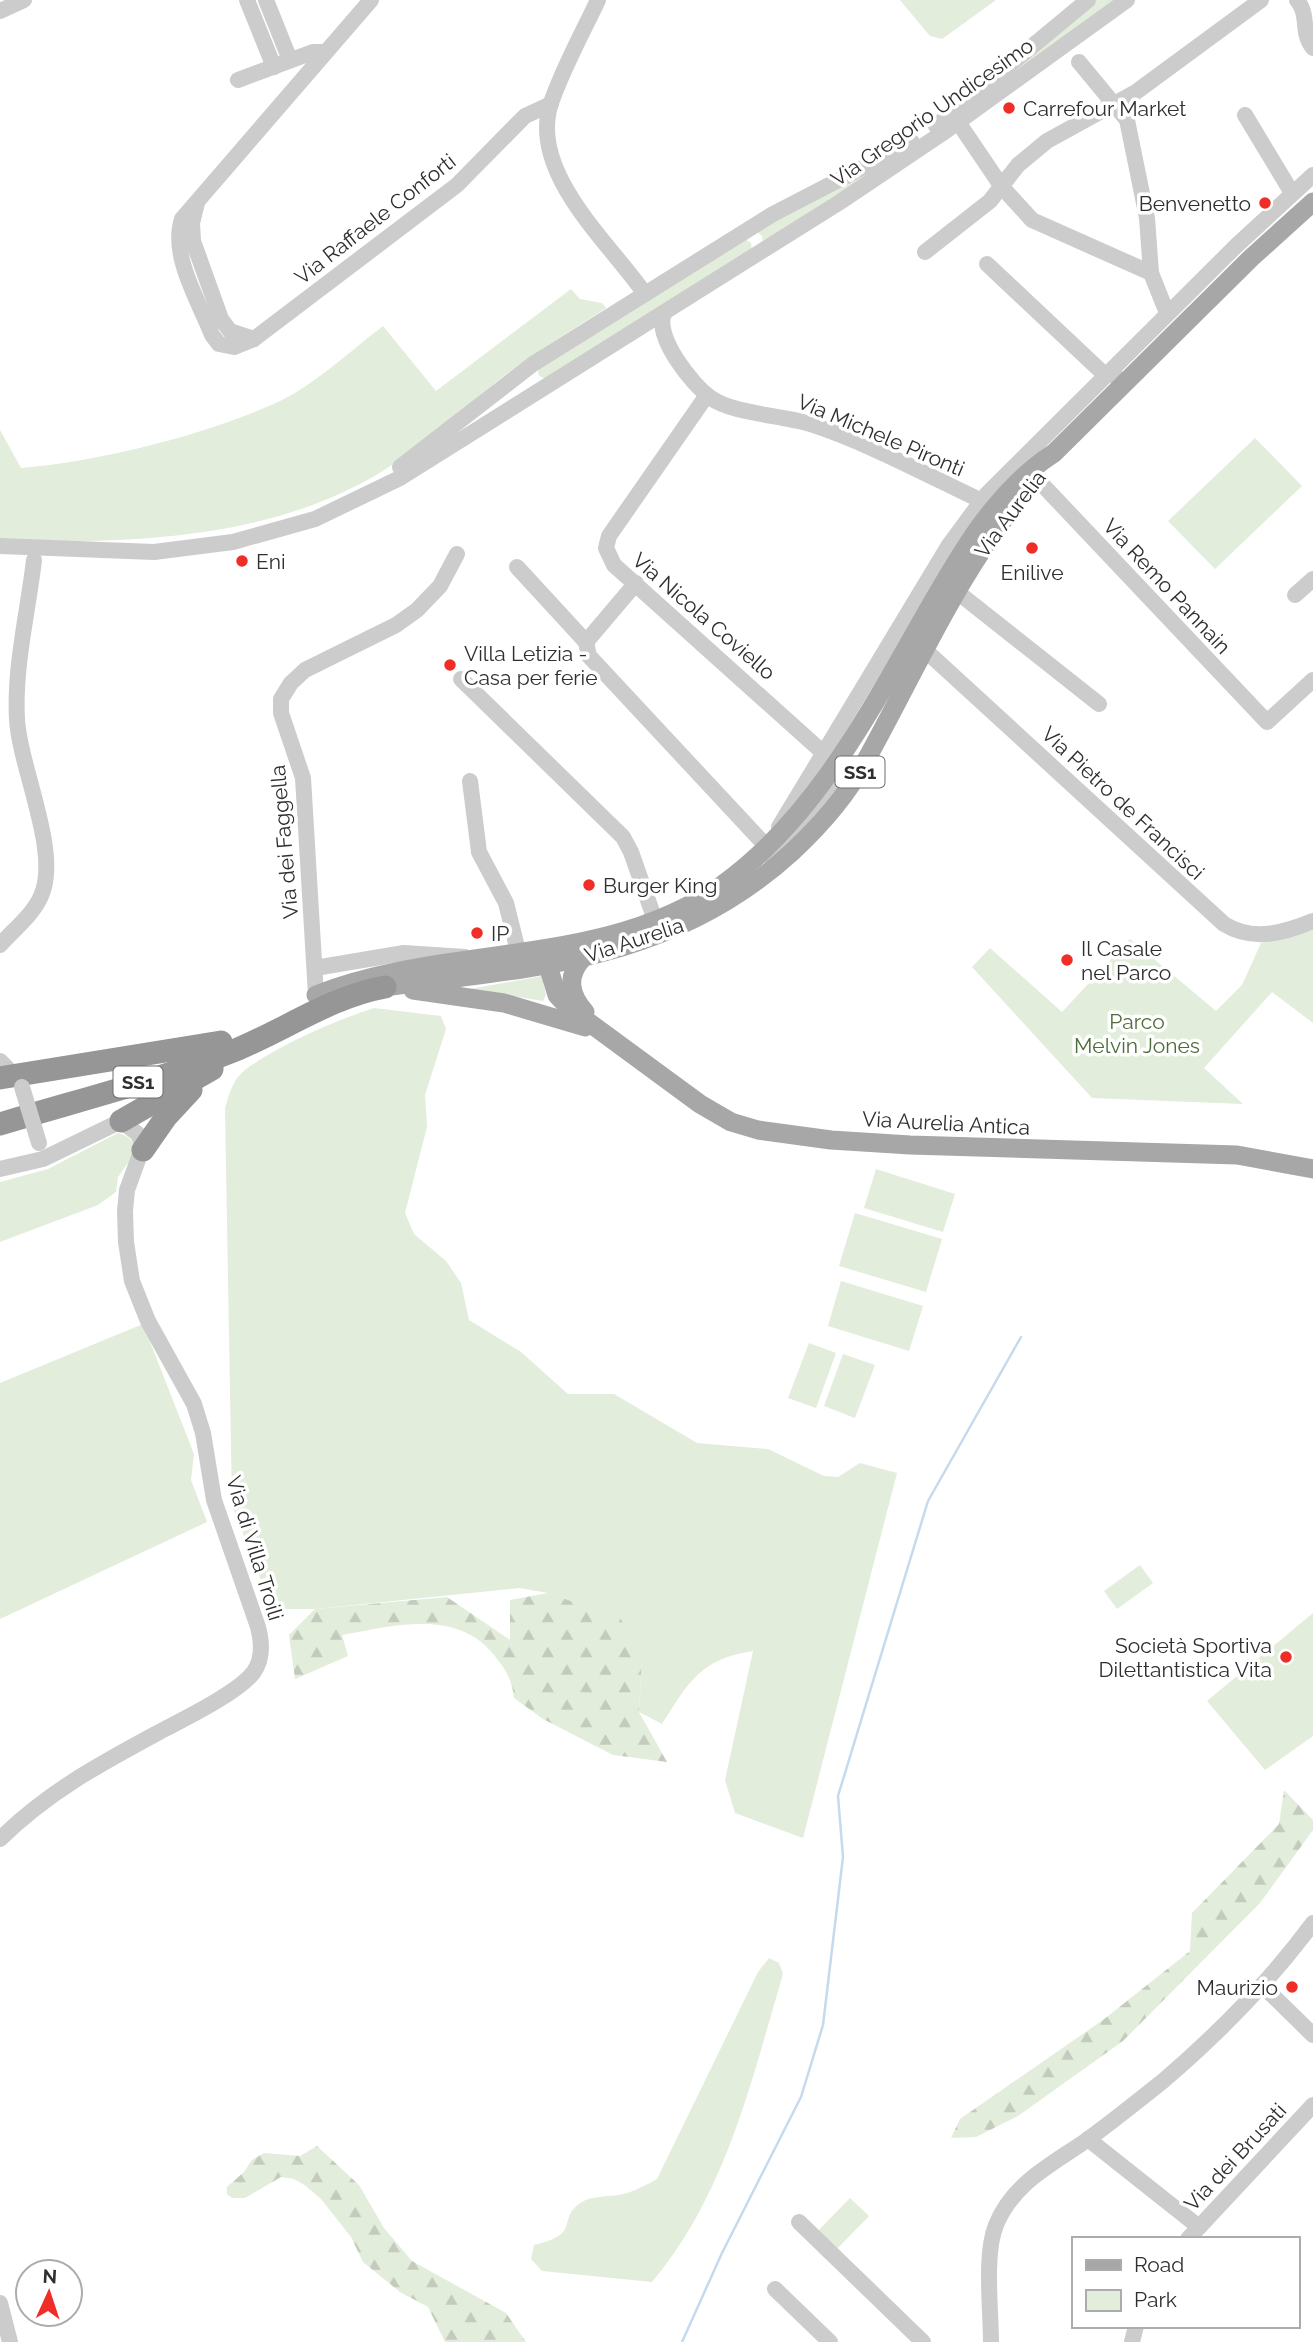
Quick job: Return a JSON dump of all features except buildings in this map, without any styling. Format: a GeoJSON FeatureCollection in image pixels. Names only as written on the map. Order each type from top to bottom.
{"type":"FeatureCollection","features":[{"type":"Feature","properties":{"kind":"highway","name":"Via Aurelia"},"geometry":{"type":"LineString","coordinates":[[0,1124],[206,1061],[274,1033],[337,1000],[384,986]]}},
{"type":"Feature","properties":{"kind":"highway","name":"Via Aurelia"},"geometry":{"type":"LineString","coordinates":[[0,1111],[221,1042],[316,995]]}},
{"type":"Feature","properties":{"kind":"highway"},"geometry":{"type":"LineString","coordinates":[[121,1121],[274,1033]]}},
{"type":"Feature","properties":{"kind":"highway"},"geometry":{"type":"LineString","coordinates":[[9,1075],[221,1042]]}},
{"type":"Feature","properties":{"kind":"highway"},"geometry":{"type":"LineString","coordinates":[[143,1150],[178,1103],[215,1068]]}},
{"type":"Feature","properties":{"kind":"main road","name":"Via Aurelia"},"geometry":{"type":"LineString","coordinates":[[384,986],[544,956],[655,920],[720,886],[771,843],[830,756],[849,743],[950,571],[997,504],[1026,474],[1054,453],[1313,202]]}},
{"type":"Feature","properties":{"kind":"main road","name":"Via Aurelia"},"geometry":{"type":"LineString","coordinates":[[316,995],[372,975],[472,958],[518,951],[544,956],[582,958],[639,943],[676,930],[726,904],[765,876],[804,841],[844,796],[957,591],[994,531],[1038,479],[1054,453]]}},
{"type":"Feature","properties":{"kind":"main road"},"geometry":{"type":"LineString","coordinates":[[544,956],[557,995],[604,1034]]}},
{"type":"Feature","properties":{"kind":"main road"},"geometry":{"type":"LineString","coordinates":[[582,958],[572,977],[573,995],[604,1034]]}},
{"type":"Feature","properties":{"kind":"main road"},"geometry":{"type":"LineString","coordinates":[[384,986],[504,1003],[544,1005],[554,1001],[557,995]]}},
{"type":"Feature","properties":{"kind":"main road"},"geometry":{"type":"LineString","coordinates":[[504,1003],[604,1034]]}},
{"type":"Feature","properties":{"kind":"main road","name":"Via Aurelia Antica"},"geometry":{"type":"LineString","coordinates":[[604,1034],[722,1117],[771,1133],[910,1145],[1237,1155],[1313,1169]]}},
{"type":"Feature","properties":{"kind":"street"},"geometry":{"type":"LineString","coordinates":[[0,10],[24,0]]}},
{"type":"Feature","properties":{"kind":"street"},"geometry":{"type":"LineString","coordinates":[[247,0],[274,67]]}},
{"type":"Feature","properties":{"kind":"street"},"geometry":{"type":"LineString","coordinates":[[265,0],[290,60]]}},
{"type":"Feature","properties":{"kind":"street","name":"Via Raffaele Conforti"},"geometry":{"type":"LineString","coordinates":[[371,0],[204,192],[192,218],[195,249],[223,323],[234,334],[254,339],[457,185],[525,116],[551,103]]}},
{"type":"Feature","properties":{"kind":"street"},"geometry":{"type":"LineString","coordinates":[[598,0],[551,103],[548,147],[559,180],[645,293]]}},
{"type":"Feature","properties":{"kind":"street","name":"Via Gregorio Undicesimo"},"geometry":{"type":"LineString","coordinates":[[101,549],[238,532],[322,506],[408,462],[533,364],[742,232],[923,135],[1088,0]]}},
{"type":"Feature","properties":{"kind":"street","name":"Via Gregorio Undicesimo"},"geometry":{"type":"LineString","coordinates":[[0,546],[144,552],[191,549],[259,537],[315,519],[390,485],[758,253],[958,122],[1127,0]]}},
{"type":"Feature","properties":{"kind":"street"},"geometry":{"type":"LineString","coordinates":[[925,251],[990,201],[1018,165],[1047,141],[1116,104],[1261,0]]}},
{"type":"Feature","properties":{"kind":"street"},"geometry":{"type":"LineString","coordinates":[[1297,0],[1306,14],[1305,36],[1313,48]]}},
{"type":"Feature","properties":{"kind":"street"},"geometry":{"type":"LineString","coordinates":[[238,80],[313,52],[325,52]]}},
{"type":"Feature","properties":{"kind":"street"},"geometry":{"type":"LineString","coordinates":[[1079,62],[1127,120],[1136,152],[1137,180],[1149,231],[1151,273],[1167,313]]}},
{"type":"Feature","properties":{"kind":"street"},"geometry":{"type":"LineString","coordinates":[[1245,116],[1292,193]]}},
{"type":"Feature","properties":{"kind":"street"},"geometry":{"type":"LineString","coordinates":[[958,122],[1002,187],[1037,223],[1151,273]]}},
{"type":"Feature","properties":{"kind":"street","name":"Via Aurelia"},"geometry":{"type":"LineString","coordinates":[[830,756],[846,718],[925,586],[982,501],[1167,313],[1313,175]]}},
{"type":"Feature","properties":{"kind":"street"},"geometry":{"type":"LineString","coordinates":[[1258,225],[1286,226]]}},
{"type":"Feature","properties":{"kind":"street"},"geometry":{"type":"LineString","coordinates":[[742,232],[758,239],[758,253]]}},
{"type":"Feature","properties":{"kind":"street"},"geometry":{"type":"LineString","coordinates":[[987,264],[1105,375],[1132,376]]}},
{"type":"Feature","properties":{"kind":"street"},"geometry":{"type":"LineString","coordinates":[[664,313],[661,325],[666,342]]}},
{"type":"Feature","properties":{"kind":"street"},"geometry":{"type":"LineString","coordinates":[[637,330],[666,342]]}},
{"type":"Feature","properties":{"kind":"street","name":"Via Michele Pironti"},"geometry":{"type":"LineString","coordinates":[[666,342],[707,395],[725,405],[812,425],[982,501]]}},
{"type":"Feature","properties":{"kind":"street"},"geometry":{"type":"LineString","coordinates":[[533,364],[534,382],[548,386]]}},
{"type":"Feature","properties":{"kind":"street","name":"Via Nicola Coviello"},"geometry":{"type":"LineString","coordinates":[[707,395],[609,536],[606,548],[610,559],[830,756]]}},
{"type":"Feature","properties":{"kind":"street","name":"Via Remo Pannain"},"geometry":{"type":"LineString","coordinates":[[1038,479],[1267,722],[1313,680]]}},
{"type":"Feature","properties":{"kind":"street","name":"Via dei Faggella"},"geometry":{"type":"LineString","coordinates":[[315,968],[303,778],[281,713],[281,699],[291,683],[305,670],[396,625],[417,610],[440,586],[457,554]]}},
{"type":"Feature","properties":{"kind":"street"},"geometry":{"type":"LineString","coordinates":[[0,945],[39,901],[47,876],[37,811],[16,719],[34,560]]}},
{"type":"Feature","properties":{"kind":"street"},"geometry":{"type":"LineString","coordinates":[[517,567],[586,642],[590,656],[771,843]]}},
{"type":"Feature","properties":{"kind":"street"},"geometry":{"type":"LineString","coordinates":[[925,586],[950,571]]}},
{"type":"Feature","properties":{"kind":"street"},"geometry":{"type":"LineString","coordinates":[[1295,595],[1313,579]]}},
{"type":"Feature","properties":{"kind":"street"},"geometry":{"type":"LineString","coordinates":[[586,642],[636,583]]}},
{"type":"Feature","properties":{"kind":"street"},"geometry":{"type":"LineString","coordinates":[[957,591],[1099,704]]}},
{"type":"Feature","properties":{"kind":"street","name":"Via Pietro de Francisci"},"geometry":{"type":"LineString","coordinates":[[925,650],[1224,924],[1242,933],[1263,935],[1313,921]]}},
{"type":"Feature","properties":{"kind":"street"},"geometry":{"type":"LineString","coordinates":[[461,679],[623,837],[655,920]]}},
{"type":"Feature","properties":{"kind":"street"},"geometry":{"type":"LineString","coordinates":[[846,718],[844,730],[849,743],[863,746],[878,737]]}},
{"type":"Feature","properties":{"kind":"street"},"geometry":{"type":"LineString","coordinates":[[765,876],[788,842],[835,786],[840,774],[830,756]]}},
{"type":"Feature","properties":{"kind":"street"},"geometry":{"type":"LineString","coordinates":[[470,781],[478,852],[506,904],[518,951]]}},
{"type":"Feature","properties":{"kind":"street","name":"Via Aurelia"},"geometry":{"type":"LineString","coordinates":[[315,968],[404,953],[472,958]]}},
{"type":"Feature","properties":{"kind":"street"},"geometry":{"type":"LineString","coordinates":[[315,968],[316,995]]}},
{"type":"Feature","properties":{"kind":"street"},"geometry":{"type":"LineString","coordinates":[[9,1075],[41,1151]]}},
{"type":"Feature","properties":{"kind":"street"},"geometry":{"type":"LineString","coordinates":[[0,1169],[121,1121],[140,1138],[143,1150]]}},
{"type":"Feature","properties":{"kind":"street","name":"Via di Villa Troili"},"geometry":{"type":"LineString","coordinates":[[0,1839],[37,1804],[69,1781],[187,1717],[242,1682],[255,1670],[260,1655],[258,1627],[214,1500],[198,1414],[148,1321],[132,1281],[125,1242],[125,1211],[129,1185],[143,1150]]}},
{"type":"Feature","properties":{"kind":"street"},"geometry":{"type":"LineString","coordinates":[[991,2342],[991,2245],[996,2226],[1009,2200],[1023,2185],[1165,2079],[1262,1985],[1313,1923]]}},
{"type":"Feature","properties":{"kind":"street"},"geometry":{"type":"LineString","coordinates":[[1262,1985],[1313,2035]]}},
{"type":"Feature","properties":{"kind":"street","name":"Via dei Brusati"},"geometry":{"type":"LineString","coordinates":[[1194,2233],[1313,2105]]}},
{"type":"Feature","properties":{"kind":"street"},"geometry":{"type":"LineString","coordinates":[[1088,2139],[1194,2233]]}},
{"type":"Feature","properties":{"kind":"street"},"geometry":{"type":"LineString","coordinates":[[799,2222],[923,2342]]}},
{"type":"Feature","properties":{"kind":"street"},"geometry":{"type":"LineString","coordinates":[[775,2289],[830,2342]]}},
{"type":"Feature","properties":{"kind":"street"},"geometry":{"type":"LineString","coordinates":[[0,2303],[10,2342]]}},
{"type":"Feature","properties":{"kind":"green space"},"geometry":{"type":"Polygon","coordinates":[[[900,0],[996,0],[942,39],[930,36],[900,0]]]}},
{"type":"Feature","properties":{"kind":"green space"},"geometry":{"type":"Polygon","coordinates":[[[1095,0],[1119,0],[946,125],[1095,0]]]}},
{"type":"Feature","properties":{"kind":"green space"},"geometry":{"type":"Polygon","coordinates":[[[892,160],[763,244],[762,236],[755,230],[892,160]]]}},
{"type":"Feature","properties":{"kind":"green space"},"geometry":{"type":"Polygon","coordinates":[[[745,239],[751,243],[752,250],[546,379],[539,376],[538,369],[745,239]]]}},
{"type":"Feature","properties":{"kind":"green space"},"geometry":{"type":"Polygon","coordinates":[[[571,289],[580,299],[602,303],[606,308],[509,372],[394,464],[334,496],[289,513],[194,533],[97,541],[0,541],[0,430],[21,468],[52,465],[156,444],[225,423],[284,399],[322,374],[383,326],[436,391],[571,289]]]}},
{"type":"Feature","properties":{"kind":"green space"},"geometry":{"type":"Polygon","coordinates":[[[1255,438],[1302,486],[1215,569],[1168,521],[1255,438]]]}},
{"type":"Feature","properties":{"kind":"green space","name":"Parco Melvin Jones"},"geometry":{"type":"Polygon","coordinates":[[[1313,930],[1313,1023],[1272,992],[1204,1068],[1243,1104],[1092,1098],[972,967],[990,948],[1062,1012],[1130,939],[1216,1011],[1242,985],[1261,943],[1313,930]]]}},
{"type":"Feature","properties":{"kind":"green space"},"geometry":{"type":"Polygon","coordinates":[[[542,976],[546,995],[543,1001],[470,989],[542,976]]]}},
{"type":"Feature","properties":{"kind":"green space"},"geometry":{"type":"Polygon","coordinates":[[[374,1008],[441,1016],[446,1029],[425,1095],[427,1127],[405,1213],[414,1234],[446,1261],[461,1283],[469,1320],[521,1352],[568,1394],[614,1394],[697,1443],[768,1449],[824,1476],[838,1477],[860,1463],[897,1473],[803,1838],[735,1813],[725,1780],[753,1651],[720,1660],[698,1675],[662,1724],[639,1712],[642,1659],[548,1593],[519,1588],[315,1609],[272,1609],[232,1505],[225,1108],[237,1078],[258,1061],[307,1034],[374,1008]]]}},
{"type":"Feature","properties":{"kind":"green space"},"geometry":{"type":"Polygon","coordinates":[[[118,1133],[130,1139],[135,1153],[118,1177],[116,1192],[98,1205],[0,1242],[0,1182],[48,1169],[118,1133]]]}},
{"type":"Feature","properties":{"kind":"green space"},"geometry":{"type":"Polygon","coordinates":[[[876,1169],[955,1194],[943,1232],[864,1208],[876,1169]]]}},
{"type":"Feature","properties":{"kind":"green space"},"geometry":{"type":"Polygon","coordinates":[[[855,1213],[942,1239],[926,1292],[839,1266],[855,1213]]]}},
{"type":"Feature","properties":{"kind":"green space"},"geometry":{"type":"Polygon","coordinates":[[[841,1281],[923,1306],[909,1351],[828,1326],[841,1281]]]}},
{"type":"Feature","properties":{"kind":"green space"},"geometry":{"type":"Polygon","coordinates":[[[143,1324],[194,1454],[191,1480],[207,1522],[0,1619],[0,1383],[143,1324]]]}},
{"type":"Feature","properties":{"kind":"green space"},"geometry":{"type":"Polygon","coordinates":[[[809,1343],[836,1353],[816,1408],[788,1398],[809,1343]]]}},
{"type":"Feature","properties":{"kind":"green space"},"geometry":{"type":"Polygon","coordinates":[[[843,1354],[875,1365],[855,1418],[824,1406],[843,1354]]]}},
{"type":"Feature","properties":{"kind":"green space"},"geometry":{"type":"Polygon","coordinates":[[[1140,1565],[1153,1583],[1117,1609],[1104,1591],[1140,1565]]]}},
{"type":"Feature","properties":{"kind":"green space"},"geometry":{"type":"Polygon","coordinates":[[[548,1593],[621,1619],[642,1659],[639,1712],[667,1762],[613,1755],[543,1719],[514,1698],[505,1670],[479,1640],[462,1631],[443,1626],[403,1625],[342,1635],[348,1656],[295,1679],[289,1635],[315,1609],[447,1597],[510,1640],[510,1600],[548,1593]]]}},
{"type":"Feature","properties":{"kind":"green space","name":"Società Sportiva Dilettantistica Vita"},"geometry":{"type":"Polygon","coordinates":[[[1313,1613],[1313,1736],[1265,1770],[1207,1701],[1313,1613]]]}},
{"type":"Feature","properties":{"kind":"green space"},"geometry":{"type":"Polygon","coordinates":[[[1284,1790],[1313,1820],[1313,1830],[1260,1903],[1123,2041],[1018,2116],[976,2137],[951,2138],[960,2119],[1103,2020],[1190,1951],[1192,1913],[1279,1824],[1284,1790]]]}},
{"type":"Feature","properties":{"kind":"green space"},"geometry":{"type":"Polygon","coordinates":[[[769,1958],[779,1963],[783,1974],[747,2096],[718,2174],[678,2248],[652,2282],[542,2271],[531,2259],[534,2245],[549,2241],[564,2231],[569,2216],[579,2204],[590,2199],[627,2193],[657,2179],[758,1972],[769,1958]]]}},
{"type":"Feature","properties":{"kind":"green space"},"geometry":{"type":"Polygon","coordinates":[[[317,2146],[359,2185],[384,2228],[412,2261],[506,2313],[526,2342],[445,2342],[428,2307],[400,2292],[363,2262],[351,2237],[321,2199],[294,2179],[281,2177],[245,2198],[232,2198],[227,2194],[227,2187],[244,2172],[252,2160],[264,2153],[300,2156],[317,2146]]]}},
{"type":"Feature","properties":{"kind":"green space"},"geometry":{"type":"Polygon","coordinates":[[[850,2198],[869,2216],[835,2251],[816,2233],[850,2198]]]}},
{"type":"Feature","properties":{"kind":"waterway"},"geometry":{"type":"LineString","coordinates":[[682,2342],[722,2253],[801,2097],[823,2025],[843,1857],[838,1796],[928,1501],[1021,1337]]}},
{"type":"Feature","properties":{"kind":"place","name":"Carrefour Market"},"geometry":{"type":"Point","coordinates":[1009,108]}},
{"type":"Feature","properties":{"kind":"place","name":"Benvenetto"},"geometry":{"type":"Point","coordinates":[1265,203]}},
{"type":"Feature","properties":{"kind":"place","name":"Enilive"},"geometry":{"type":"Point","coordinates":[1032,548]}},
{"type":"Feature","properties":{"kind":"place","name":"Eni"},"geometry":{"type":"Point","coordinates":[242,561]}},
{"type":"Feature","properties":{"kind":"place","name":"Villa Letizia - Casa per ferie"},"geometry":{"type":"Point","coordinates":[450,665]}},
{"type":"Feature","properties":{"kind":"place","name":"Burger King"},"geometry":{"type":"Point","coordinates":[589,885]}},
{"type":"Feature","properties":{"kind":"place","name":"IP"},"geometry":{"type":"Point","coordinates":[477,933]}},
{"type":"Feature","properties":{"kind":"place","name":"Il Casale nel Parco"},"geometry":{"type":"Point","coordinates":[1067,960]}},
{"type":"Feature","properties":{"kind":"place","name":"Società Sportiva Dilettantistica Vita"},"geometry":{"type":"Point","coordinates":[1286,1657]}},
{"type":"Feature","properties":{"kind":"place","name":"Maurizio"},"geometry":{"type":"Point","coordinates":[1292,1987]}}]}
